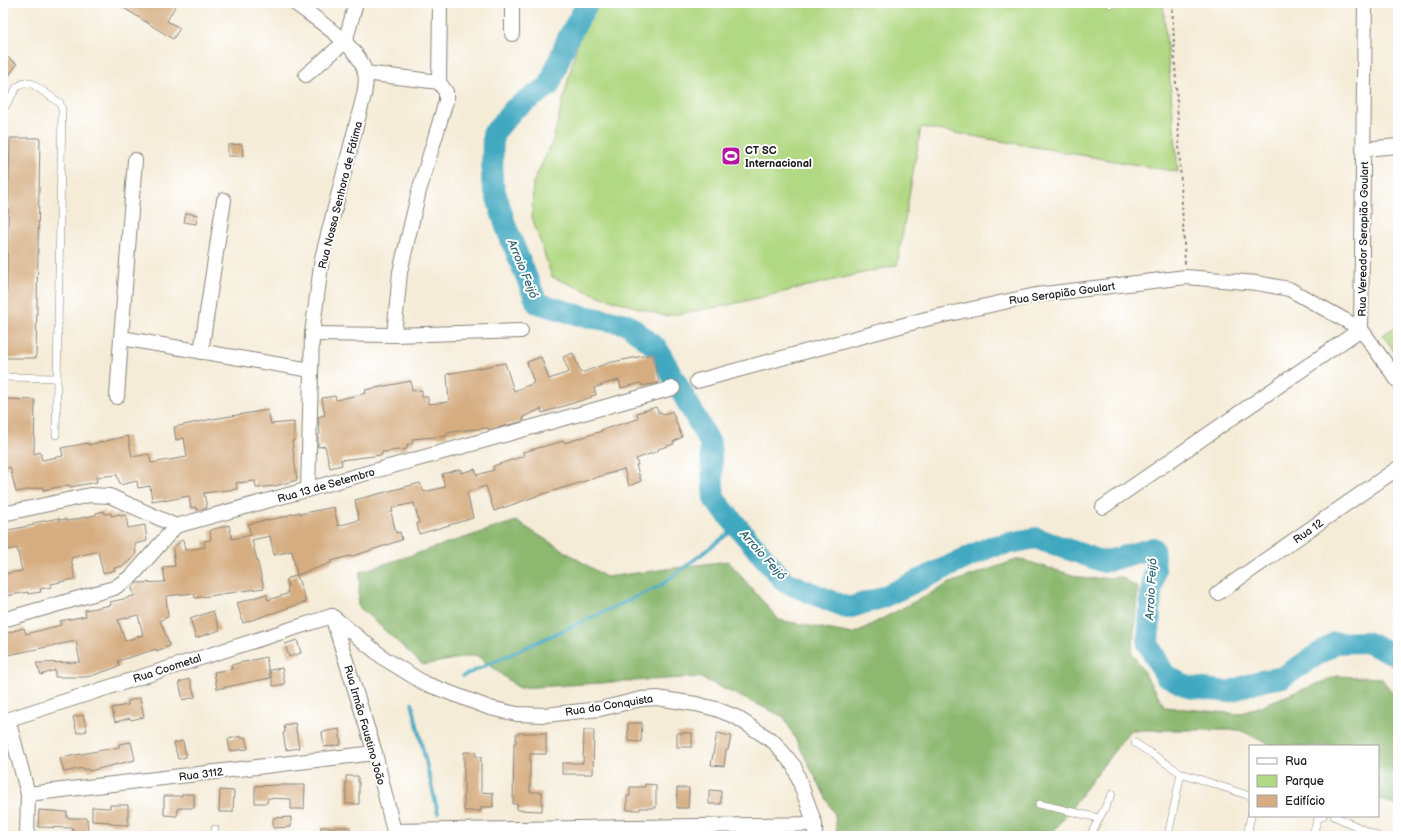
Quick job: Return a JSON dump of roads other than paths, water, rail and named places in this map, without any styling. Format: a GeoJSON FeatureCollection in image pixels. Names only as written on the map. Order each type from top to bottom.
{"type":"FeatureCollection","features":[{"type":"Feature","properties":{"kind":"street"},"geometry":{"type":"LineString","coordinates":[[294,3],[345,42],[361,62],[365,73],[439,82]]}},
{"type":"Feature","properties":{"kind":"street"},"geometry":{"type":"LineString","coordinates":[[306,75],[345,42],[356,3]]}},
{"type":"Feature","properties":{"kind":"street"},"geometry":{"type":"LineString","coordinates":[[394,335],[400,272],[419,191],[446,101],[446,92],[439,82],[440,3]]}},
{"type":"Feature","properties":{"kind":"street"},"geometry":{"type":"LineString","coordinates":[[512,3],[512,34]]}},
{"type":"Feature","properties":{"kind":"street","name":"Rua Vereador Serapião Goulart"},"geometry":{"type":"LineString","coordinates":[[1103,507],[1361,329],[1365,3]]}},
{"type":"Feature","properties":{"kind":"street","name":"Rua Nossa Senhora de Fátima"},"geometry":{"type":"LineString","coordinates":[[308,490],[312,334],[322,258],[364,95],[365,73]]}},
{"type":"Feature","properties":{"kind":"street"},"geometry":{"type":"LineString","coordinates":[[1364,149],[1398,146]]}},
{"type":"Feature","properties":{"kind":"street"},"geometry":{"type":"LineString","coordinates":[[118,397],[135,160]]}},
{"type":"Feature","properties":{"kind":"street"},"geometry":{"type":"LineString","coordinates":[[201,352],[224,200]]}},
{"type":"Feature","properties":{"kind":"street","name":"Rua Serapião Goulart"},"geometry":{"type":"LineString","coordinates":[[697,381],[926,319],[1036,295],[1186,277],[1257,283],[1290,289],[1361,329],[1398,381]]}},
{"type":"Feature","properties":{"kind":"street"},"geometry":{"type":"LineString","coordinates":[[312,334],[394,335],[521,331]]}},
{"type":"Feature","properties":{"kind":"street"},"geometry":{"type":"LineString","coordinates":[[122,338],[310,370]]}},
{"type":"Feature","properties":{"kind":"street","name":"Rua 13 de Setembro"},"geometry":{"type":"LineString","coordinates":[[176,526],[673,388]]}},
{"type":"Feature","properties":{"kind":"street","name":"Rua 12"},"geometry":{"type":"LineString","coordinates":[[1218,593],[1398,468]]}},
{"type":"Feature","properties":{"kind":"street"},"geometry":{"type":"LineString","coordinates":[[3,514],[90,495],[110,496],[176,526],[132,576],[114,588],[3,620]]}},
{"type":"Feature","properties":{"kind":"street","name":"Rua Coometal"},"geometry":{"type":"LineString","coordinates":[[6,720],[332,616]]}},
{"type":"Feature","properties":{"kind":"street","name":"Rua Irmão Faustino João"},"geometry":{"type":"LineString","coordinates":[[332,616],[375,753],[394,834]]}},
{"type":"Feature","properties":{"kind":"street","name":"Rua da Conquista"},"geometry":{"type":"LineString","coordinates":[[332,616],[385,659],[424,683],[497,710],[517,714],[545,714],[600,709],[641,699],[657,698],[696,704],[716,709],[736,717],[774,742],[794,766],[815,830]]}},
{"type":"Feature","properties":{"kind":"street"},"geometry":{"type":"LineString","coordinates":[[6,720],[28,794],[27,836]]}},
{"type":"Feature","properties":{"kind":"street","name":"Rua 3112"},"geometry":{"type":"LineString","coordinates":[[28,794],[375,753]]}},
{"type":"Feature","properties":{"kind":"street"},"geometry":{"type":"LineString","coordinates":[[394,834],[815,830]]}},
{"type":"Feature","properties":{"kind":"lane"},"geometry":{"type":"LineString","coordinates":[[3,110],[17,87],[24,83],[31,84],[60,103],[62,110],[56,436]]}},
{"type":"Feature","properties":{"kind":"lane"},"geometry":{"type":"LineString","coordinates":[[3,377],[57,378]]}},
{"type":"Feature","properties":{"kind":"lane"},"geometry":{"type":"LineString","coordinates":[[1135,743],[1181,773],[1249,796]]}},
{"type":"Feature","properties":{"kind":"lane"},"geometry":{"type":"LineString","coordinates":[[1168,836],[1181,773]]}},
{"type":"Feature","properties":{"kind":"lane"},"geometry":{"type":"LineString","coordinates":[[1090,836],[1112,794]]}},
{"type":"Feature","properties":{"kind":"lane"},"geometry":{"type":"LineString","coordinates":[[1039,804],[1099,818]]}},
{"type":"Feature","properties":{"kind":"lane"},"geometry":{"type":"LineString","coordinates":[[1247,836],[1251,817]]}},
{"type":"Feature","properties":{"kind":"lane"},"geometry":{"type":"LineString","coordinates":[[1312,836],[1318,819],[1321,817]]}},
{"type":"Feature","properties":{"kind":"lane"},"geometry":{"type":"LineString","coordinates":[[1336,817],[1377,836]]}},
{"type":"Feature","properties":{"kind":"waterway","name":"Arroio Feijó"},"geometry":{"type":"LineString","coordinates":[[588,3],[567,40],[549,86],[514,109],[493,134],[492,182],[506,227],[537,303],[578,315],[627,324],[657,348],[710,443],[714,499],[785,582],[848,608],[881,598],[990,547],[1036,538],[1104,562],[1153,548],[1155,570],[1151,593],[1148,644],[1165,675],[1188,687],[1228,692],[1256,682],[1283,677],[1335,643],[1365,642],[1397,655],[1398,657]]}},
{"type":"Feature","properties":{"kind":"waterway"},"geometry":{"type":"LineString","coordinates":[[463,676],[660,586],[737,527]]}},
{"type":"Feature","properties":{"kind":"waterway"},"geometry":{"type":"LineString","coordinates":[[412,703],[438,813]]}},
{"type":"Feature","properties":{"kind":"place","name":"CT SC Internacional"},"geometry":{"type":"Point","coordinates":[731,156]}}]}
